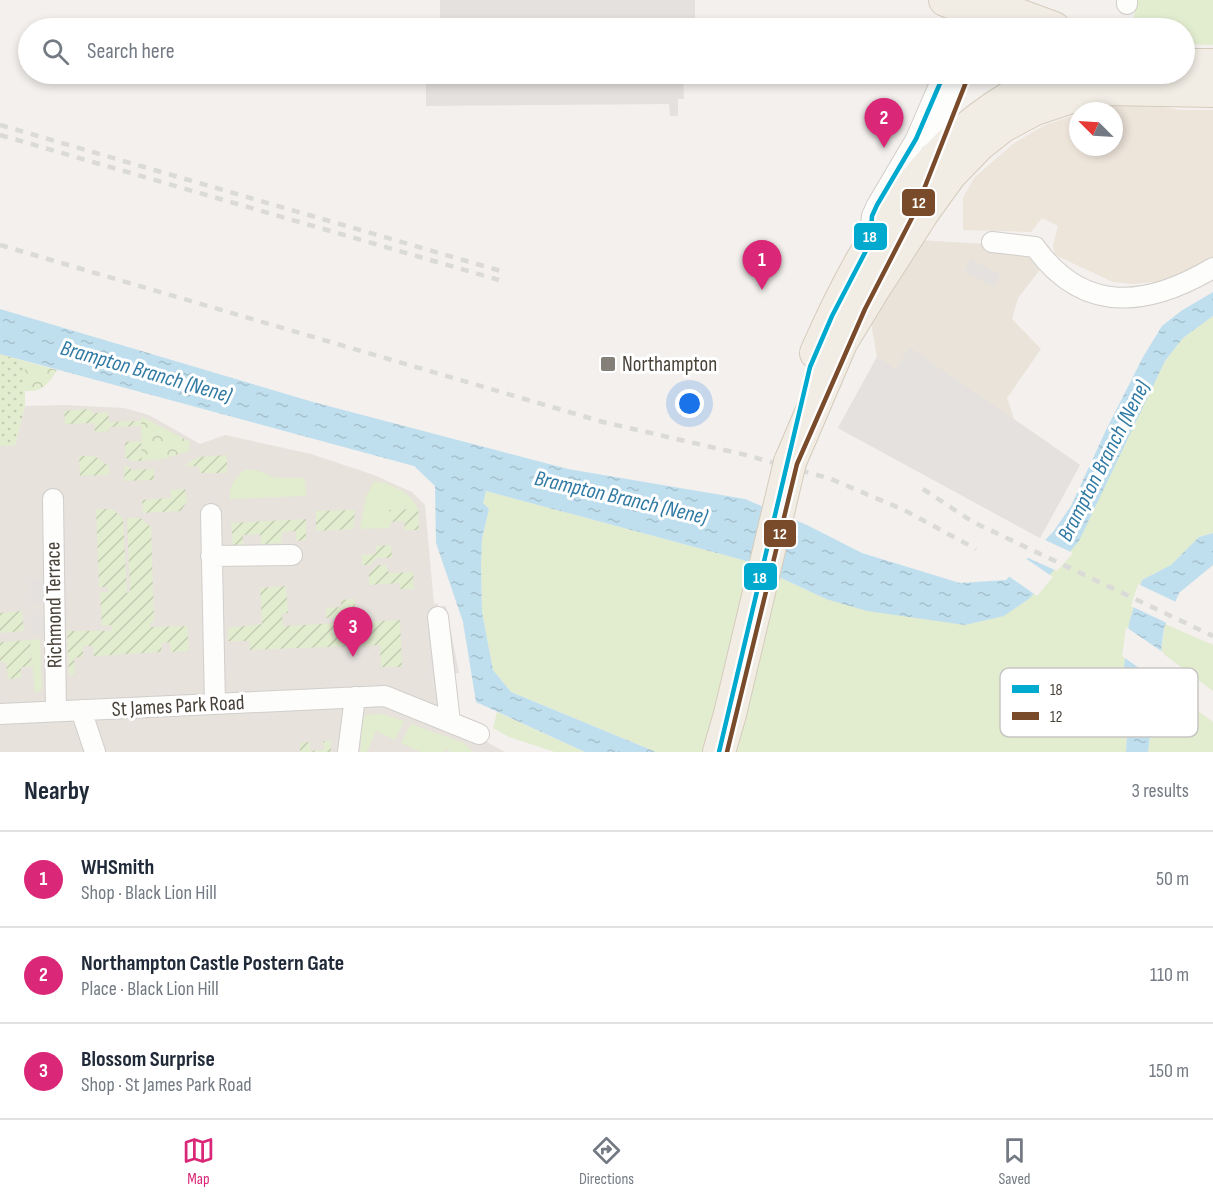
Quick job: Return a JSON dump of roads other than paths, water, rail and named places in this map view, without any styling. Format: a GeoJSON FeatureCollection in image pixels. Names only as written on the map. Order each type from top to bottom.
{"type":"FeatureCollection","features":[{"type":"Feature","properties":{"kind":"main road"},"geometry":{"type":"LineString","coordinates":[[965,16],[1016,14],[1027,18]]}},
{"type":"Feature","properties":{"kind":"main road"},"geometry":{"type":"LineString","coordinates":[[1195,71],[1213,65]]}},
{"type":"Feature","properties":{"kind":"main road"},"geometry":{"type":"LineString","coordinates":[[819,371],[832,316],[870,243],[905,193],[925,168],[955,138],[1000,101],[1032,84]]}},
{"type":"Feature","properties":{"kind":"main road"},"geometry":{"type":"LineString","coordinates":[[719,752],[790,462],[801,395],[842,343],[901,245],[944,184],[979,145],[1003,126],[1035,109],[1107,89],[1150,91],[1164,84]]}},
{"type":"Feature","properties":{"kind":"main road"},"geometry":{"type":"LineString","coordinates":[[1195,84],[1213,91]]}},
{"type":"Feature","properties":{"kind":"street"},"geometry":{"type":"LineString","coordinates":[[870,243],[872,216],[915,139],[940,84]]}},
{"type":"Feature","properties":{"kind":"street"},"geometry":{"type":"LineString","coordinates":[[905,193],[948,84]]}},
{"type":"Feature","properties":{"kind":"street"},"geometry":{"type":"LineString","coordinates":[[842,343],[925,168],[957,84]]}},
{"type":"Feature","properties":{"kind":"street"},"geometry":{"type":"LineString","coordinates":[[992,242],[1035,247],[1052,268],[1074,286],[1117,297],[1148,297],[1164,292],[1213,268]]}},
{"type":"Feature","properties":{"kind":"street","name":"Richmond Terrace"},"geometry":{"type":"LineString","coordinates":[[53,499],[56,711]]}},
{"type":"Feature","properties":{"kind":"street"},"geometry":{"type":"LineString","coordinates":[[211,514],[215,704]]}},
{"type":"Feature","properties":{"kind":"street"},"geometry":{"type":"LineString","coordinates":[[211,556],[292,555]]}},
{"type":"Feature","properties":{"kind":"street"},"geometry":{"type":"LineString","coordinates":[[438,617],[450,722]]}},
{"type":"Feature","properties":{"kind":"street","name":"St James Park Road"},"geometry":{"type":"LineString","coordinates":[[0,714],[385,696],[479,734]]}},
{"type":"Feature","properties":{"kind":"street"},"geometry":{"type":"LineString","coordinates":[[348,752],[355,697]]}},
{"type":"Feature","properties":{"kind":"street"},"geometry":{"type":"LineString","coordinates":[[81,710],[95,752]]}},
{"type":"Feature","properties":{"kind":"water","name":"Brampton Branch (Nene)"},"geometry":{"type":"Polygon","coordinates":[[[1213,292],[1213,316],[1183,338],[1165,361],[1079,541],[1030,598],[1004,616],[965,625],[867,611],[826,599],[743,560],[486,491],[483,503],[489,509],[482,539],[482,612],[493,670],[511,692],[656,752],[585,752],[476,702],[463,622],[436,543],[435,486],[414,466],[0,354],[0,309],[313,402],[568,469],[745,499],[807,525],[862,553],[960,583],[1006,580],[1053,532],[1071,506],[1106,430],[1143,357],[1162,326],[1181,311],[1213,292]]]}},
{"type":"Feature","properties":{"kind":"water"},"geometry":{"type":"Polygon","coordinates":[[[1213,533],[1213,565],[1179,593],[1164,628],[1159,668],[1124,668],[1129,623],[1142,580],[1171,565],[1199,537],[1213,533]]]}},
{"type":"Feature","properties":{"kind":"water"},"geometry":{"type":"Polygon","coordinates":[[[1127,737],[1150,737],[1148,752],[1126,752],[1127,737]]]}},
{"type":"Feature","properties":{"kind":"railway"},"geometry":{"type":"LineString","coordinates":[[0,125],[501,271]]}},
{"type":"Feature","properties":{"kind":"railway"},"geometry":{"type":"LineString","coordinates":[[0,135],[499,280]]}},
{"type":"Feature","properties":{"kind":"railway"},"geometry":{"type":"LineString","coordinates":[[0,245],[603,422],[746,455],[831,479],[904,510],[976,549]]}},
{"type":"Feature","properties":{"kind":"railway"},"geometry":{"type":"LineString","coordinates":[[923,489],[973,522],[1213,636]]}},
{"type":"Feature","properties":{"kind":"place","name":"Northampton Castle Postern Gate"},"geometry":{"type":"Point","coordinates":[884,148]}},
{"type":"Feature","properties":{"kind":"place","name":"WHSmith"},"geometry":{"type":"Point","coordinates":[762,290]}},
{"type":"Feature","properties":{"kind":"place","name":"Northampton"},"geometry":{"type":"Point","coordinates":[608,364]}},
{"type":"Feature","properties":{"kind":"place","name":"Blossom Surprise"},"geometry":{"type":"Point","coordinates":[353,657]}}]}
